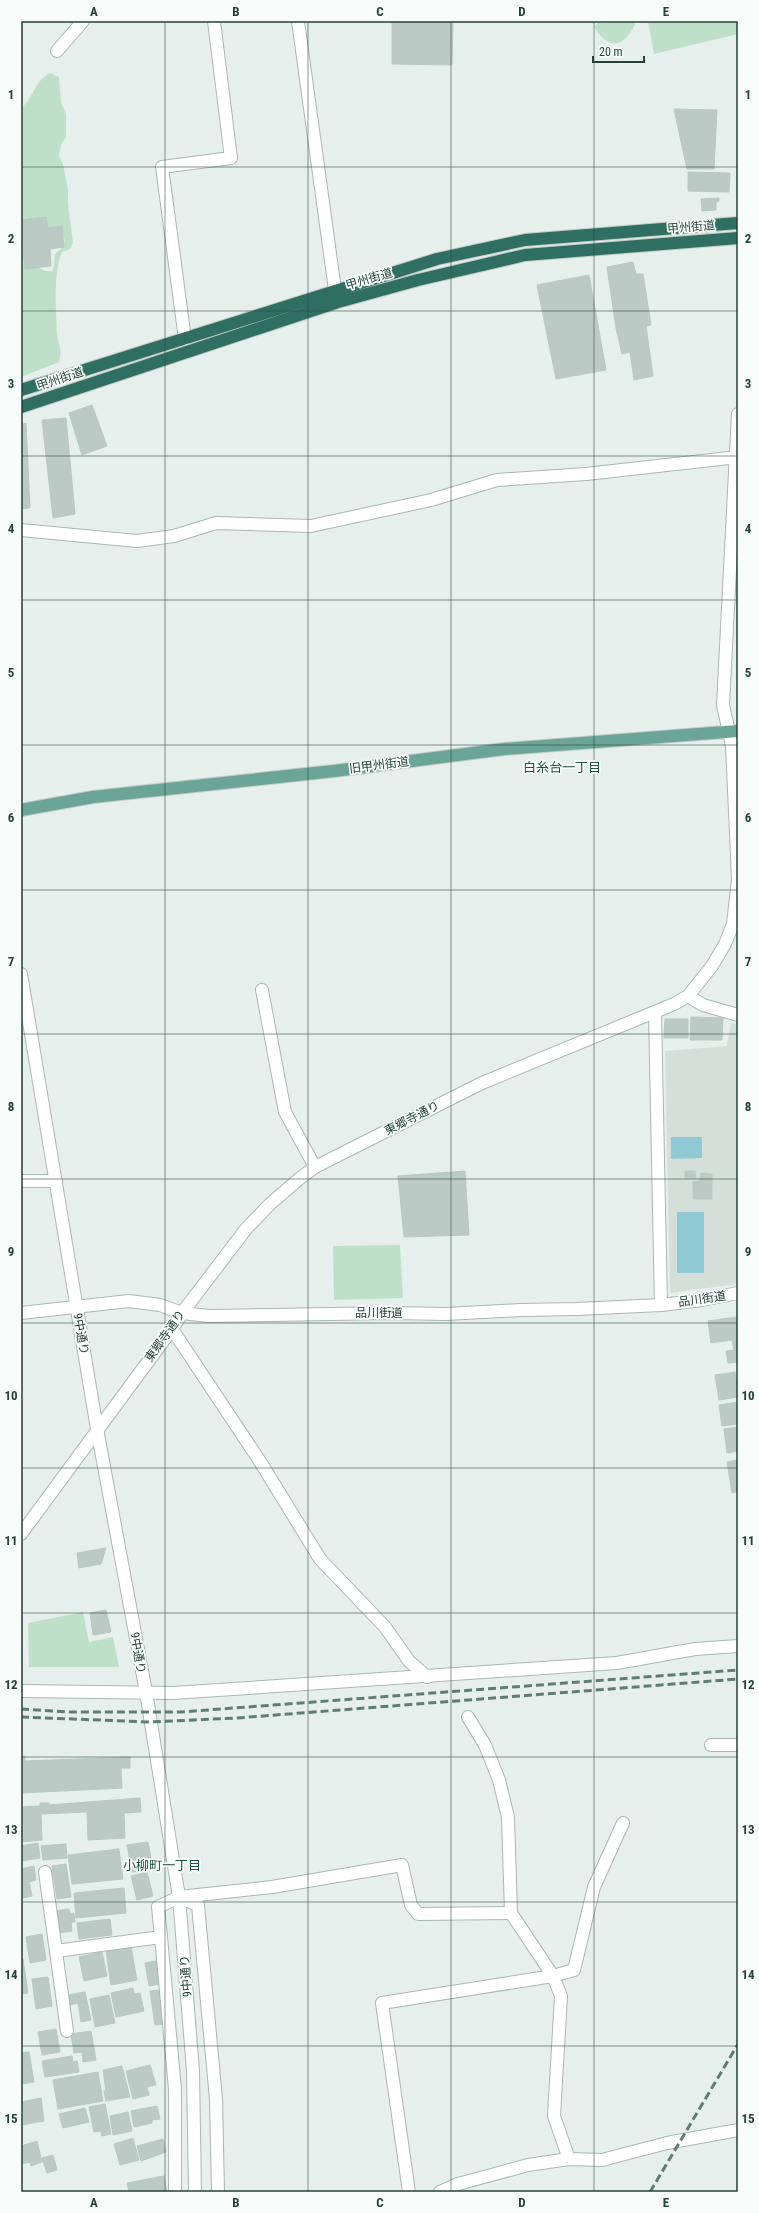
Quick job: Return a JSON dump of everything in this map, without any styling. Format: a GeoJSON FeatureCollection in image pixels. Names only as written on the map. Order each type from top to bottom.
{"type":"FeatureCollection","features":[{"type":"Feature","properties":{"kind":"highway","name":"甲州街道"},"geometry":{"type":"LineString","coordinates":[[21,390],[437,259],[525,240],[738,223]]}},
{"type":"Feature","properties":{"kind":"highway","name":"甲州街道"},"geometry":{"type":"LineString","coordinates":[[21,407],[338,302],[425,278],[525,255],[738,238]]}},
{"type":"Feature","properties":{"kind":"main road","name":"旧甲州街道"},"geometry":{"type":"LineString","coordinates":[[21,810],[93,797],[334,771],[504,749],[733,731]]}},
{"type":"Feature","properties":{"kind":"street"},"geometry":{"type":"LineString","coordinates":[[57,51],[83,21]]}},
{"type":"Feature","properties":{"kind":"street"},"geometry":{"type":"LineString","coordinates":[[185,339],[162,166],[231,158],[214,21]]}},
{"type":"Feature","properties":{"kind":"street"},"geometry":{"type":"LineString","coordinates":[[298,21],[335,290]]}},
{"type":"Feature","properties":{"kind":"street","name":"東郷寺通り"},"geometry":{"type":"LineString","coordinates":[[21,1534],[172,1329],[182,1313],[246,1229],[270,1204],[316,1167],[482,1083],[606,1031],[655,1013],[688,996],[712,966],[725,944],[733,924],[738,880],[732,746],[733,731],[723,705],[737,458],[738,414]]}},
{"type":"Feature","properties":{"kind":"street"},"geometry":{"type":"LineString","coordinates":[[21,530],[137,541],[174,536],[216,523],[312,526],[431,500],[497,480],[586,474],[737,458]]}},
{"type":"Feature","properties":{"kind":"street","name":"9中通り"},"geometry":{"type":"LineString","coordinates":[[21,974],[97,1429],[146,1692],[152,1737],[179,1897],[193,2071],[195,2192]]}},
{"type":"Feature","properties":{"kind":"street"},"geometry":{"type":"LineString","coordinates":[[262,990],[285,1112],[316,1167]]}},
{"type":"Feature","properties":{"kind":"street"},"geometry":{"type":"LineString","coordinates":[[688,996],[703,1005],[738,1015]]}},
{"type":"Feature","properties":{"kind":"street"},"geometry":{"type":"LineString","coordinates":[[655,1013],[661,1304]]}},
{"type":"Feature","properties":{"kind":"street"},"geometry":{"type":"LineString","coordinates":[[21,1181],[56,1181]]}},
{"type":"Feature","properties":{"kind":"street","name":"品川街道"},"geometry":{"type":"LineString","coordinates":[[21,1313],[76,1306],[129,1302],[160,1305],[182,1313],[209,1316],[390,1313],[446,1314],[661,1304],[702,1300],[738,1293]]}},
{"type":"Feature","properties":{"kind":"street"},"geometry":{"type":"LineString","coordinates":[[172,1329],[261,1463],[320,1560],[385,1627],[410,1661],[427,1677]]}},
{"type":"Feature","properties":{"kind":"street"},"geometry":{"type":"LineString","coordinates":[[21,1692],[173,1693],[427,1677],[617,1663],[695,1649],[738,1646]]}},
{"type":"Feature","properties":{"kind":"street"},"geometry":{"type":"LineString","coordinates":[[468,1717],[485,1745],[499,1780],[508,1817],[511,1913],[554,1976],[561,1996],[554,2116],[569,2159]]}},
{"type":"Feature","properties":{"kind":"street"},"geometry":{"type":"LineString","coordinates":[[711,1745],[738,1745]]}},
{"type":"Feature","properties":{"kind":"street"},"geometry":{"type":"LineString","coordinates":[[409,2192],[382,2003],[554,1976],[574,1970],[594,1888],[623,1823]]}},
{"type":"Feature","properties":{"kind":"street"},"geometry":{"type":"LineString","coordinates":[[175,2192],[174,2089],[158,1907],[179,1897],[272,1887],[402,1865],[411,1906],[418,1914],[511,1913]]}},
{"type":"Feature","properties":{"kind":"street"},"geometry":{"type":"LineString","coordinates":[[45,1872],[67,2030]]}},
{"type":"Feature","properties":{"kind":"street"},"geometry":{"type":"LineString","coordinates":[[179,1897],[198,1905],[216,2099],[218,2192]]}},
{"type":"Feature","properties":{"kind":"street"},"geometry":{"type":"LineString","coordinates":[[56,1951],[161,1937]]}},
{"type":"Feature","properties":{"kind":"street"},"geometry":{"type":"LineString","coordinates":[[440,2192],[458,2184],[528,2164],[569,2159],[602,2160],[667,2143],[738,2130]]}},
{"type":"Feature","properties":{"kind":"shaded area"},"geometry":{"type":"Polygon","coordinates":[[[731,1023],[738,1025],[738,1284],[670,1293],[665,1051],[727,1046],[731,1023]]]}},
{"type":"Feature","properties":{"kind":"green space"},"geometry":{"type":"Polygon","coordinates":[[[633,21],[635,24],[626,38],[616,44],[605,40],[594,27],[598,23],[633,21]]]}},
{"type":"Feature","properties":{"kind":"green space"},"geometry":{"type":"Polygon","coordinates":[[[648,21],[738,21],[738,34],[654,54],[648,21]]]}},
{"type":"Feature","properties":{"kind":"green space"},"geometry":{"type":"Polygon","coordinates":[[[50,73],[59,77],[61,103],[66,114],[66,137],[61,144],[59,156],[63,164],[68,189],[68,204],[73,243],[70,249],[62,252],[57,270],[56,302],[57,332],[60,350],[59,362],[21,377],[21,108],[45,76],[50,73]],[[59,235],[32,264],[45,271],[52,271],[55,254],[62,248],[65,241],[63,236],[59,235]]]}},
{"type":"Feature","properties":{"kind":"green space"},"geometry":{"type":"Polygon","coordinates":[[[400,1245],[403,1298],[334,1300],[333,1246],[400,1245]]]}},
{"type":"Feature","properties":{"kind":"green space"},"geometry":{"type":"Polygon","coordinates":[[[83,1612],[89,1642],[113,1637],[119,1667],[29,1667],[28,1623],[83,1612]]]}},
{"type":"Feature","properties":{"kind":"water"},"geometry":{"type":"Polygon","coordinates":[[[671,1137],[702,1137],[702,1158],[671,1159],[671,1137]]]}},
{"type":"Feature","properties":{"kind":"water"},"geometry":{"type":"Polygon","coordinates":[[[677,1212],[704,1212],[704,1273],[677,1273],[677,1212]]]}},
{"type":"Feature","properties":{"kind":"building"},"geometry":{"type":"Polygon","coordinates":[[[392,21],[453,21],[452,65],[392,64],[392,21]]]}},
{"type":"Feature","properties":{"kind":"building"},"geometry":{"type":"Polygon","coordinates":[[[674,109],[717,110],[714,169],[687,169],[674,109]]]}},
{"type":"Feature","properties":{"kind":"building"},"geometry":{"type":"Polygon","coordinates":[[[688,172],[730,173],[729,192],[688,191],[688,172]]]}},
{"type":"Feature","properties":{"kind":"building"},"geometry":{"type":"Polygon","coordinates":[[[719,198],[719,201],[716,202],[716,210],[702,211],[701,199],[719,198]]]}},
{"type":"Feature","properties":{"kind":"building"},"geometry":{"type":"Polygon","coordinates":[[[46,217],[48,228],[62,226],[64,247],[50,249],[51,266],[25,269],[21,220],[46,217]]]}},
{"type":"Feature","properties":{"kind":"building"},"geometry":{"type":"Polygon","coordinates":[[[633,262],[636,274],[643,274],[651,325],[646,326],[653,376],[634,380],[630,352],[622,354],[616,328],[607,267],[633,262]]]}},
{"type":"Feature","properties":{"kind":"building"},"geometry":{"type":"Polygon","coordinates":[[[589,275],[606,370],[556,379],[537,285],[589,275]]]}},
{"type":"Feature","properties":{"kind":"building"},"geometry":{"type":"Polygon","coordinates":[[[92,405],[107,446],[82,455],[69,413],[92,405]]]}},
{"type":"Feature","properties":{"kind":"building"},"geometry":{"type":"Polygon","coordinates":[[[66,418],[75,514],[53,518],[42,420],[66,418]]]}},
{"type":"Feature","properties":{"kind":"building"},"geometry":{"type":"Polygon","coordinates":[[[26,423],[30,508],[21,509],[21,425],[26,423]]]}},
{"type":"Feature","properties":{"kind":"building"},"geometry":{"type":"Polygon","coordinates":[[[691,1017],[723,1018],[722,1040],[690,1040],[691,1017]]]}},
{"type":"Feature","properties":{"kind":"building"},"geometry":{"type":"Polygon","coordinates":[[[665,1019],[688,1019],[688,1038],[664,1038],[665,1019]]]}},
{"type":"Feature","properties":{"kind":"building"},"geometry":{"type":"Polygon","coordinates":[[[465,1171],[469,1235],[404,1237],[398,1176],[465,1171]]]}},
{"type":"Feature","properties":{"kind":"building"},"geometry":{"type":"Polygon","coordinates":[[[685,1171],[695,1171],[696,1178],[685,1178],[685,1171]]]}},
{"type":"Feature","properties":{"kind":"building"},"geometry":{"type":"Polygon","coordinates":[[[701,1173],[712,1174],[712,1199],[693,1199],[693,1182],[700,1181],[701,1173]]]}},
{"type":"Feature","properties":{"kind":"building"},"geometry":{"type":"Polygon","coordinates":[[[736,1317],[738,1362],[728,1363],[726,1351],[734,1350],[732,1340],[711,1343],[708,1321],[736,1317]]]}},
{"type":"Feature","properties":{"kind":"building"},"geometry":{"type":"Polygon","coordinates":[[[735,1372],[738,1397],[719,1400],[715,1375],[735,1372]]]}},
{"type":"Feature","properties":{"kind":"building"},"geometry":{"type":"Polygon","coordinates":[[[738,1402],[738,1424],[722,1426],[719,1405],[738,1402]]]}},
{"type":"Feature","properties":{"kind":"building"},"geometry":{"type":"Polygon","coordinates":[[[738,1427],[738,1451],[727,1453],[724,1429],[738,1427]]]}},
{"type":"Feature","properties":{"kind":"building"},"geometry":{"type":"Polygon","coordinates":[[[738,1460],[738,1492],[732,1493],[727,1462],[738,1460]]]}},
{"type":"Feature","properties":{"kind":"building"},"geometry":{"type":"Polygon","coordinates":[[[106,1548],[101,1564],[79,1568],[77,1553],[106,1548]]]}},
{"type":"Feature","properties":{"kind":"building"},"geometry":{"type":"Polygon","coordinates":[[[106,1610],[111,1632],[93,1635],[90,1613],[106,1610]]]}},
{"type":"Feature","properties":{"kind":"building"},"geometry":{"type":"Polygon","coordinates":[[[21,1756],[25,1756],[25,1761],[130,1757],[130,1768],[121,1768],[122,1788],[21,1793],[21,1756]]]}},
{"type":"Feature","properties":{"kind":"building"},"geometry":{"type":"Polygon","coordinates":[[[140,1798],[141,1812],[124,1813],[125,1838],[88,1840],[87,1812],[41,1814],[42,1840],[21,1842],[21,1807],[40,1806],[40,1803],[49,1803],[49,1805],[140,1798]]]}},
{"type":"Feature","properties":{"kind":"building"},"geometry":{"type":"Polygon","coordinates":[[[148,1842],[153,1868],[132,1872],[127,1845],[148,1842]]]}},
{"type":"Feature","properties":{"kind":"building"},"geometry":{"type":"Polygon","coordinates":[[[38,1843],[40,1858],[21,1861],[21,1846],[38,1843]]]}},
{"type":"Feature","properties":{"kind":"building"},"geometry":{"type":"Polygon","coordinates":[[[66,1844],[67,1858],[43,1860],[41,1846],[66,1844]]]}},
{"type":"Feature","properties":{"kind":"building"},"geometry":{"type":"Polygon","coordinates":[[[119,1849],[123,1879],[72,1884],[68,1855],[119,1849]]]}},
{"type":"Feature","properties":{"kind":"building"},"geometry":{"type":"Polygon","coordinates":[[[66,1864],[71,1897],[57,1899],[52,1866],[66,1864]]]}},
{"type":"Feature","properties":{"kind":"building"},"geometry":{"type":"Polygon","coordinates":[[[34,1866],[36,1880],[29,1882],[32,1896],[22,1898],[21,1869],[34,1866]]]}},
{"type":"Feature","properties":{"kind":"building"},"geometry":{"type":"Polygon","coordinates":[[[147,1872],[153,1896],[137,1900],[131,1876],[147,1872]]]}},
{"type":"Feature","properties":{"kind":"building"},"geometry":{"type":"Polygon","coordinates":[[[124,1888],[126,1913],[76,1918],[74,1893],[124,1888]]]}},
{"type":"Feature","properties":{"kind":"building"},"geometry":{"type":"Polygon","coordinates":[[[69,1909],[70,1914],[74,1913],[75,1922],[71,1922],[72,1931],[58,1933],[55,1911],[69,1909]]]}},
{"type":"Feature","properties":{"kind":"building"},"geometry":{"type":"Polygon","coordinates":[[[110,1919],[112,1935],[79,1939],[77,1923],[110,1919]]]}},
{"type":"Feature","properties":{"kind":"building"},"geometry":{"type":"Polygon","coordinates":[[[42,1934],[46,1960],[30,1963],[26,1937],[42,1934]]]}},
{"type":"Feature","properties":{"kind":"building"},"geometry":{"type":"Polygon","coordinates":[[[131,1947],[137,1980],[111,1985],[106,1951],[131,1947]]]}},
{"type":"Feature","properties":{"kind":"building"},"geometry":{"type":"Polygon","coordinates":[[[102,1952],[107,1976],[84,1981],[79,1957],[102,1952]]]}},
{"type":"Feature","properties":{"kind":"building"},"geometry":{"type":"Polygon","coordinates":[[[21,1959],[23,1959],[28,1993],[21,1994],[21,1959]]]}},
{"type":"Feature","properties":{"kind":"building"},"geometry":{"type":"Polygon","coordinates":[[[156,1961],[160,1984],[149,1986],[145,1963],[156,1961]]]}},
{"type":"Feature","properties":{"kind":"building"},"geometry":{"type":"Polygon","coordinates":[[[48,1977],[52,2006],[36,2009],[32,1979],[48,1977]]]}},
{"type":"Feature","properties":{"kind":"building"},"geometry":{"type":"Polygon","coordinates":[[[133,1988],[134,1994],[140,1993],[144,2011],[116,2017],[111,1993],[133,1988]]]}},
{"type":"Feature","properties":{"kind":"building"},"geometry":{"type":"Polygon","coordinates":[[[162,1990],[166,2024],[155,2025],[150,1991],[162,1990]]]}},
{"type":"Feature","properties":{"kind":"building"},"geometry":{"type":"Polygon","coordinates":[[[85,1992],[87,2001],[70,2005],[68,1995],[85,1992]]]}},
{"type":"Feature","properties":{"kind":"building"},"geometry":{"type":"Polygon","coordinates":[[[109,1995],[115,2023],[95,2027],[90,1999],[109,1995]]]}},
{"type":"Feature","properties":{"kind":"building"},"geometry":{"type":"Polygon","coordinates":[[[87,2001],[91,2020],[81,2022],[78,2003],[87,2001]]]}},
{"type":"Feature","properties":{"kind":"building"},"geometry":{"type":"Polygon","coordinates":[[[56,2029],[60,2052],[42,2055],[38,2032],[56,2029]]]}},
{"type":"Feature","properties":{"kind":"building"},"geometry":{"type":"Polygon","coordinates":[[[91,2031],[96,2060],[83,2062],[82,2052],[74,2053],[71,2034],[91,2031]]]}},
{"type":"Feature","properties":{"kind":"building"},"geometry":{"type":"Polygon","coordinates":[[[29,2052],[34,2082],[21,2084],[21,2053],[29,2052]]]}},
{"type":"Feature","properties":{"kind":"building"},"geometry":{"type":"Polygon","coordinates":[[[72,2056],[73,2062],[77,2061],[79,2072],[45,2077],[42,2061],[72,2056]]]}},
{"type":"Feature","properties":{"kind":"building"},"geometry":{"type":"Polygon","coordinates":[[[150,2065],[156,2085],[147,2087],[149,2095],[133,2099],[126,2071],[150,2065]]]}},
{"type":"Feature","properties":{"kind":"building"},"geometry":{"type":"Polygon","coordinates":[[[122,2066],[130,2097],[106,2101],[103,2070],[122,2066]]]}},
{"type":"Feature","properties":{"kind":"building"},"geometry":{"type":"Polygon","coordinates":[[[98,2072],[103,2101],[58,2109],[53,2080],[98,2072]]]}},
{"type":"Feature","properties":{"kind":"building"},"geometry":{"type":"Polygon","coordinates":[[[41,2098],[44,2121],[21,2125],[21,2102],[41,2098]]]}},
{"type":"Feature","properties":{"kind":"building"},"geometry":{"type":"Polygon","coordinates":[[[105,2104],[111,2134],[102,2136],[101,2131],[94,2132],[89,2107],[105,2104]]]}},
{"type":"Feature","properties":{"kind":"building"},"geometry":{"type":"Polygon","coordinates":[[[157,2106],[160,2119],[152,2120],[152,2123],[134,2127],[131,2111],[157,2106]]]}},
{"type":"Feature","properties":{"kind":"building"},"geometry":{"type":"Polygon","coordinates":[[[85,2108],[89,2122],[63,2128],[59,2114],[85,2108]]]}},
{"type":"Feature","properties":{"kind":"building"},"geometry":{"type":"Polygon","coordinates":[[[128,2112],[132,2131],[113,2135],[110,2116],[128,2112]]]}},
{"type":"Feature","properties":{"kind":"building"},"geometry":{"type":"Polygon","coordinates":[[[133,2138],[139,2160],[120,2165],[114,2144],[133,2138]]]}},
{"type":"Feature","properties":{"kind":"building"},"geometry":{"type":"Polygon","coordinates":[[[163,2139],[166,2152],[141,2161],[137,2146],[163,2139]]]}},
{"type":"Feature","properties":{"kind":"building"},"geometry":{"type":"Polygon","coordinates":[[[37,2141],[42,2162],[31,2166],[30,2162],[21,2164],[21,2146],[37,2141]]]}},
{"type":"Feature","properties":{"kind":"building"},"geometry":{"type":"Polygon","coordinates":[[[53,2155],[57,2170],[47,2173],[42,2158],[53,2155]]]}},
{"type":"Feature","properties":{"kind":"building"},"geometry":{"type":"Polygon","coordinates":[[[164,2176],[167,2192],[129,2192],[127,2183],[164,2176]]]}},
{"type":"Feature","properties":{"kind":"railway"},"geometry":{"type":"LineString","coordinates":[[21,1709],[71,1712],[181,1712],[738,1670]]}},
{"type":"Feature","properties":{"kind":"railway"},"geometry":{"type":"LineString","coordinates":[[21,1717],[150,1722],[237,1718],[738,1679]]}},
{"type":"Feature","properties":{"kind":"railway"},"geometry":{"type":"LineString","coordinates":[[650,2192],[738,2044]]}},
{"type":"Feature","properties":{"kind":"district","name":"白糸台一丁目"},"geometry":{"type":"Point","coordinates":[562,767]}},
{"type":"Feature","properties":{"kind":"district","name":"小柳町一丁目"},"geometry":{"type":"Point","coordinates":[162,1865]}}]}
